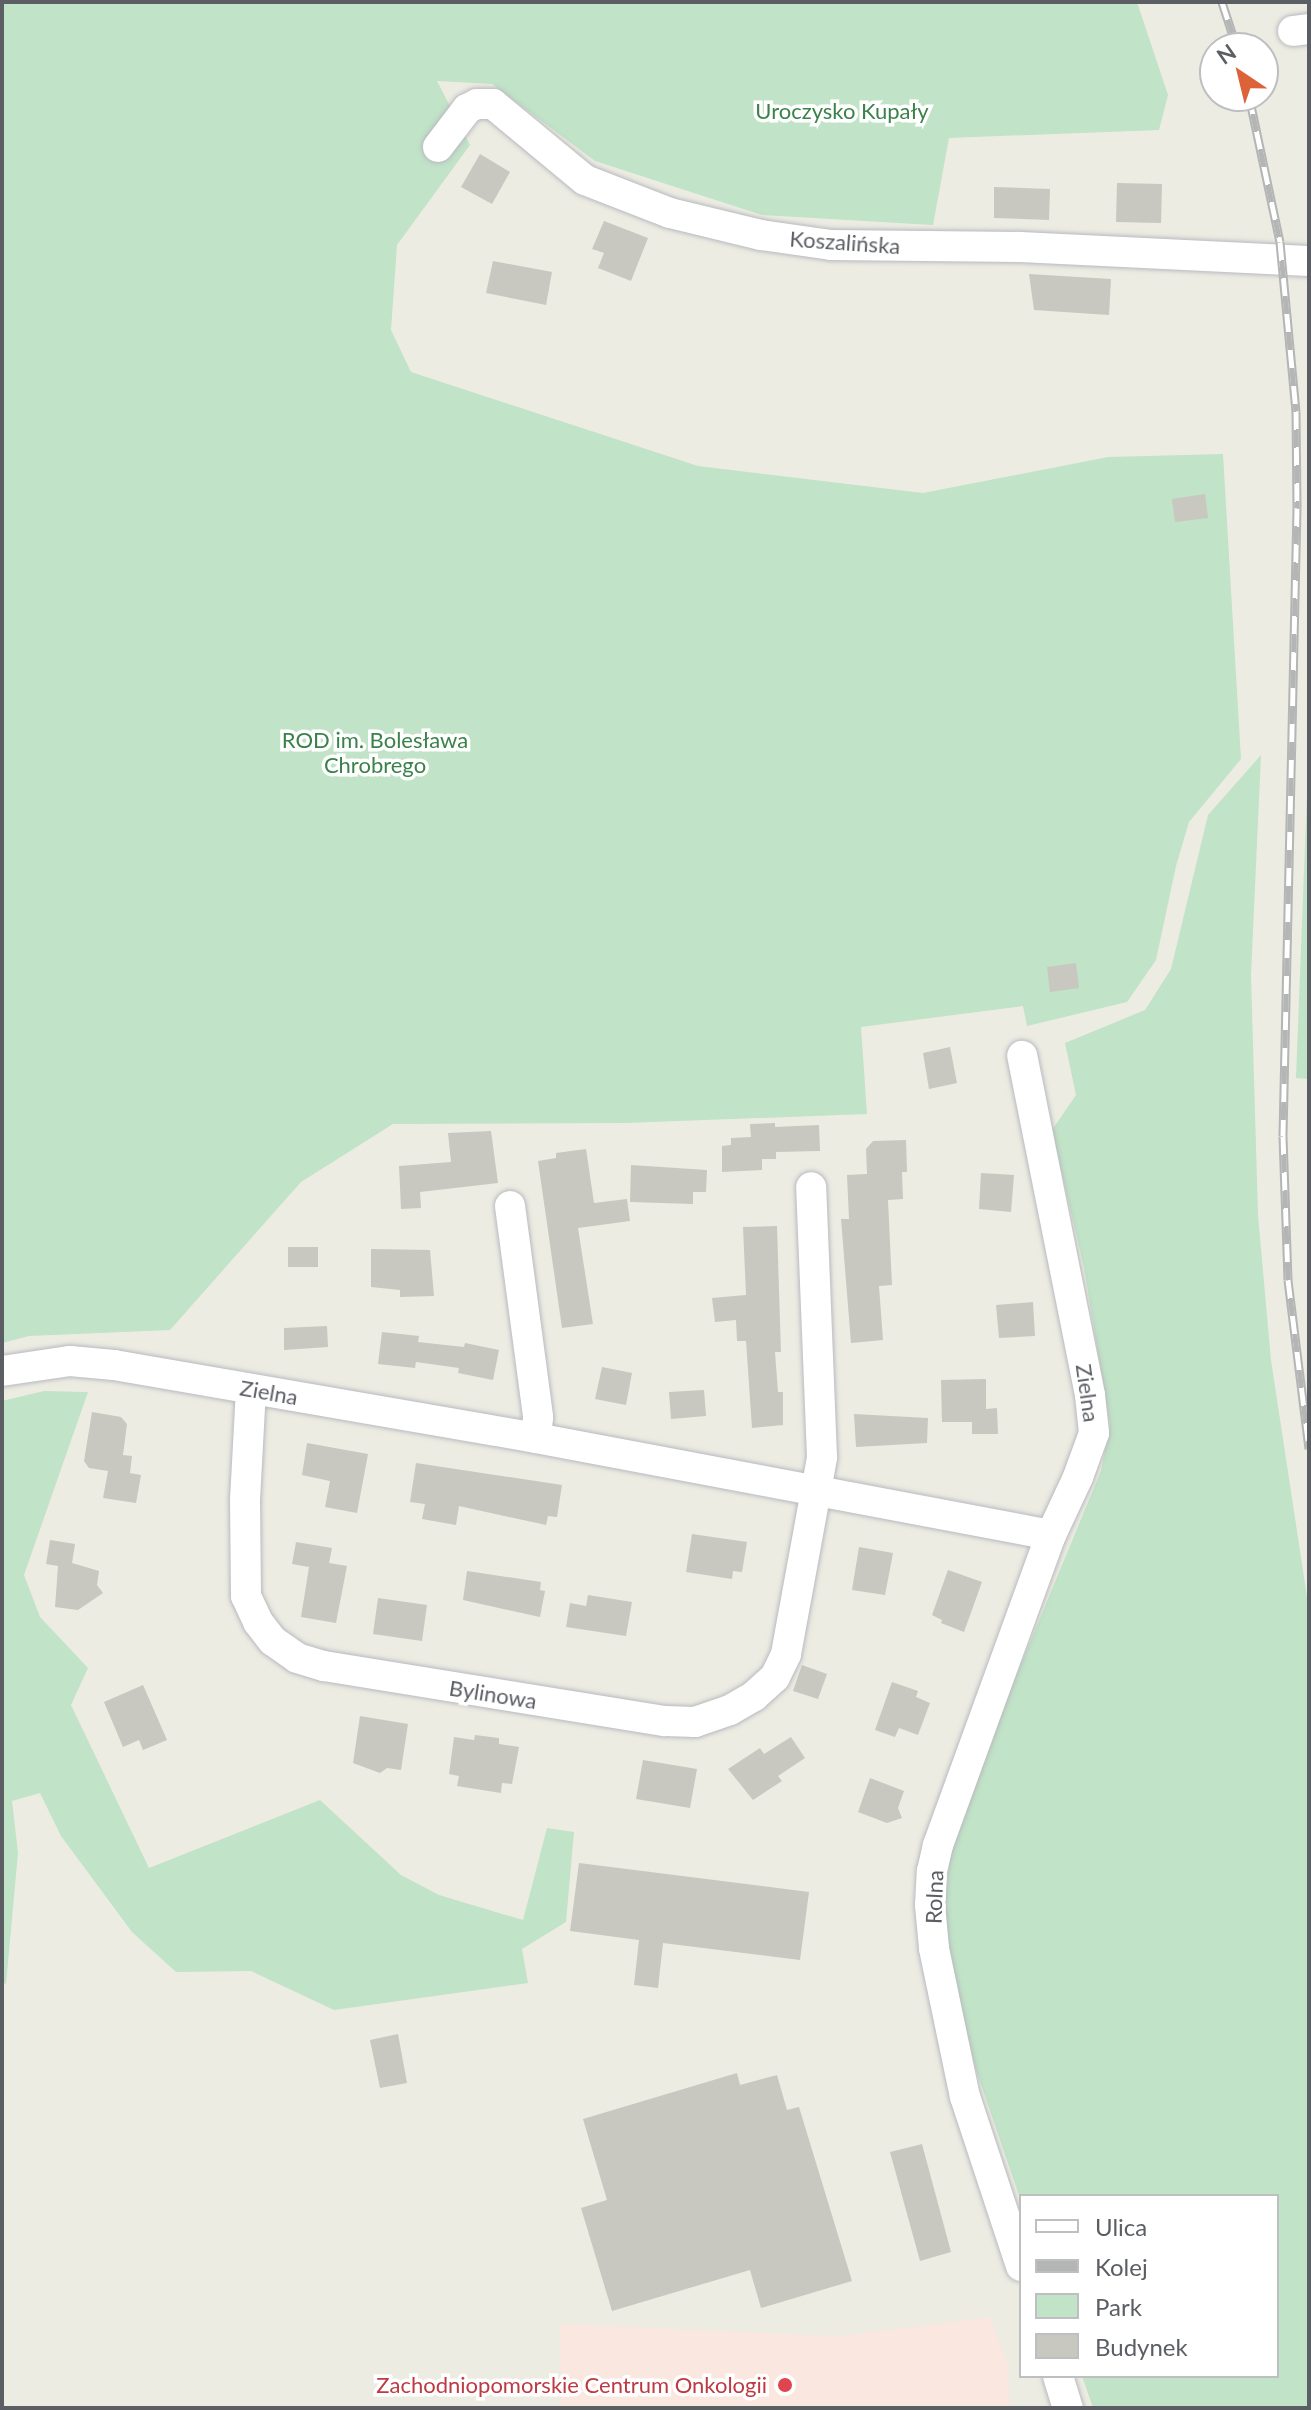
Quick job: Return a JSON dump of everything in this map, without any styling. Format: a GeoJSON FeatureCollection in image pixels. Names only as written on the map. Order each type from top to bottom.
{"type":"FeatureCollection","features":[{"type":"Feature","properties":{"kind":"street","name":"Koszalińska"},"geometry":{"type":"LineString","coordinates":[[438,147],[467,109],[477,104],[493,104],[585,180],[670,213],[761,235],[831,245],[1020,247],[1309,261]]}},
{"type":"Feature","properties":{"kind":"street","name":"Zielna"},"geometry":{"type":"LineString","coordinates":[[2,1371],[70,1361],[251,1389],[536,1438],[1051,1535],[1094,1433],[1090,1395],[1022,1056]]}},
{"type":"Feature","properties":{"kind":"street"},"geometry":{"type":"LineString","coordinates":[[811,1187],[822,1457],[814,1489]]}},
{"type":"Feature","properties":{"kind":"street"},"geometry":{"type":"LineString","coordinates":[[510,1206],[538,1417],[536,1438]]}},
{"type":"Feature","properties":{"kind":"street","name":"Bylinowa"},"geometry":{"type":"LineString","coordinates":[[251,1389],[245,1500],[246,1596],[258,1622],[273,1641],[297,1658],[324,1666],[665,1721],[695,1722],[730,1710],[754,1696],[775,1677],[786,1654],[796,1613],[814,1489]]}},
{"type":"Feature","properties":{"kind":"street","name":"Rolna"},"geometry":{"type":"LineString","coordinates":[[1019,2260],[965,2097],[934,1948],[930,1905],[932,1871],[938,1845],[1051,1535]]}},
{"type":"Feature","properties":{"kind":"street"},"geometry":{"type":"LineString","coordinates":[[1059,2378],[1068,2408]]}},
{"type":"Feature","properties":{"kind":"shaded area","name":"Zachodniopomorskie Centrum Onkologii"},"geometry":{"type":"Polygon","coordinates":[[[990,2317],[1007,2362],[1010,2408],[561,2408],[560,2324],[838,2336],[990,2317]]]}},
{"type":"Feature","properties":{"kind":"green space","name":"ROD im. Bolesława Chrobrego"},"geometry":{"type":"Polygon","coordinates":[[[2,2],[1137,2],[1168,95],[1159,130],[949,138],[933,225],[762,215],[595,161],[492,84],[437,81],[470,145],[397,245],[391,330],[411,372],[698,466],[923,493],[1108,457],[1223,454],[1241,759],[1189,822],[1176,866],[1156,960],[1127,1002],[1027,1026],[1023,1006],[861,1027],[867,1114],[626,1123],[393,1124],[301,1182],[170,1330],[29,1336],[2,1343],[2,2]]]}},
{"type":"Feature","properties":{"kind":"green space"},"geometry":{"type":"Polygon","coordinates":[[[1309,741],[1309,1079],[1296,1078],[1309,741]]]}},
{"type":"Feature","properties":{"kind":"green space"},"geometry":{"type":"Polygon","coordinates":[[[1261,755],[1251,975],[1258,1215],[1271,1360],[1309,1610],[1309,2408],[1093,2408],[1083,2378],[1279,2378],[1279,2194],[1019,2195],[975,2067],[955,1984],[944,1914],[949,1861],[978,1768],[1101,1471],[1110,1425],[1084,1268],[1052,1130],[1076,1095],[1065,1043],[1145,1010],[1171,969],[1208,815],[1261,755]]]}},
{"type":"Feature","properties":{"kind":"green space"},"geometry":{"type":"Polygon","coordinates":[[[44,1391],[88,1392],[24,1575],[40,1617],[88,1668],[71,1705],[149,1868],[320,1800],[401,1875],[439,1895],[523,1920],[547,1828],[574,1832],[566,1922],[522,1949],[528,1983],[334,2010],[251,1971],[176,1972],[132,1932],[61,1836],[40,1793],[12,1801],[18,1853],[6,1984],[2,1982],[2,1401],[44,1391]]]}},
{"type":"Feature","properties":{"kind":"building"},"geometry":{"type":"Polygon","coordinates":[[[480,154],[510,172],[492,204],[461,187],[480,154]]]}},
{"type":"Feature","properties":{"kind":"building"},"geometry":{"type":"Polygon","coordinates":[[[1117,183],[1162,184],[1161,223],[1116,222],[1117,183]]]}},
{"type":"Feature","properties":{"kind":"building"},"geometry":{"type":"Polygon","coordinates":[[[994,187],[1050,189],[1049,220],[994,218],[994,187]]]}},
{"type":"Feature","properties":{"kind":"building"},"geometry":{"type":"Polygon","coordinates":[[[604,221],[648,238],[631,281],[598,268],[604,253],[592,249],[604,221]]]}},
{"type":"Feature","properties":{"kind":"building"},"geometry":{"type":"Polygon","coordinates":[[[493,261],[552,272],[546,305],[486,293],[493,261]]]}},
{"type":"Feature","properties":{"kind":"building"},"geometry":{"type":"Polygon","coordinates":[[[1029,274],[1111,279],[1109,315],[1034,310],[1029,274]]]}},
{"type":"Feature","properties":{"kind":"building"},"geometry":{"type":"Polygon","coordinates":[[[1205,494],[1208,518],[1175,522],[1172,499],[1205,494]]]}},
{"type":"Feature","properties":{"kind":"building"},"geometry":{"type":"Polygon","coordinates":[[[1076,963],[1079,988],[1050,992],[1047,967],[1076,963]]]}},
{"type":"Feature","properties":{"kind":"building"},"geometry":{"type":"Polygon","coordinates":[[[950,1047],[957,1083],[929,1089],[923,1053],[950,1047]]]}},
{"type":"Feature","properties":{"kind":"building"},"geometry":{"type":"Polygon","coordinates":[[[775,1123],[775,1127],[819,1125],[820,1151],[776,1152],[776,1159],[762,1159],[762,1170],[722,1172],[722,1146],[731,1145],[731,1138],[751,1137],[750,1124],[775,1123]]]}},
{"type":"Feature","properties":{"kind":"building"},"geometry":{"type":"Polygon","coordinates":[[[491,1131],[498,1183],[420,1192],[421,1208],[401,1209],[399,1166],[451,1162],[448,1133],[491,1131]]]}},
{"type":"Feature","properties":{"kind":"building"},"geometry":{"type":"Polygon","coordinates":[[[906,1140],[907,1172],[902,1172],[903,1199],[888,1200],[892,1285],[879,1286],[883,1340],[851,1343],[841,1219],[849,1219],[847,1175],[867,1174],[866,1149],[873,1141],[906,1140]]]}},
{"type":"Feature","properties":{"kind":"building"},"geometry":{"type":"Polygon","coordinates":[[[586,1149],[594,1203],[627,1199],[630,1221],[578,1228],[593,1324],[562,1328],[538,1161],[556,1158],[556,1153],[586,1149]]]}},
{"type":"Feature","properties":{"kind":"building"},"geometry":{"type":"Polygon","coordinates":[[[631,1165],[707,1170],[706,1192],[693,1192],[693,1204],[630,1202],[631,1165]]]}},
{"type":"Feature","properties":{"kind":"building"},"geometry":{"type":"Polygon","coordinates":[[[981,1173],[1014,1175],[1011,1212],[979,1209],[981,1173]]]}},
{"type":"Feature","properties":{"kind":"building"},"geometry":{"type":"Polygon","coordinates":[[[777,1226],[781,1352],[775,1352],[778,1392],[783,1392],[783,1425],[752,1428],[746,1341],[737,1341],[736,1320],[715,1322],[712,1298],[746,1295],[743,1227],[777,1226]]]}},
{"type":"Feature","properties":{"kind":"building"},"geometry":{"type":"Polygon","coordinates":[[[288,1247],[318,1247],[318,1267],[288,1267],[288,1247]]]}},
{"type":"Feature","properties":{"kind":"building"},"geometry":{"type":"Polygon","coordinates":[[[371,1249],[430,1250],[434,1296],[400,1297],[400,1290],[371,1287],[371,1249]]]}},
{"type":"Feature","properties":{"kind":"building"},"geometry":{"type":"Polygon","coordinates":[[[1033,1302],[1035,1336],[999,1338],[996,1305],[1033,1302]]]}},
{"type":"Feature","properties":{"kind":"building"},"geometry":{"type":"Polygon","coordinates":[[[327,1326],[328,1347],[284,1350],[284,1328],[327,1326]]]}},
{"type":"Feature","properties":{"kind":"building"},"geometry":{"type":"Polygon","coordinates":[[[382,1332],[419,1336],[418,1342],[464,1347],[465,1343],[499,1350],[493,1380],[458,1373],[459,1368],[416,1362],[415,1368],[378,1364],[382,1332]]]}},
{"type":"Feature","properties":{"kind":"building"},"geometry":{"type":"Polygon","coordinates":[[[602,1367],[632,1373],[626,1405],[595,1399],[602,1367]]]}},
{"type":"Feature","properties":{"kind":"building"},"geometry":{"type":"Polygon","coordinates":[[[986,1379],[986,1409],[997,1408],[998,1434],[972,1434],[972,1422],[942,1422],[941,1380],[986,1379]]]}},
{"type":"Feature","properties":{"kind":"building"},"geometry":{"type":"Polygon","coordinates":[[[704,1390],[706,1416],[671,1419],[669,1392],[704,1390]]]}},
{"type":"Feature","properties":{"kind":"building"},"geometry":{"type":"Polygon","coordinates":[[[92,1412],[121,1417],[127,1424],[123,1455],[132,1456],[130,1473],[141,1475],[136,1503],[103,1498],[108,1471],[89,1468],[84,1461],[92,1412]]]}},
{"type":"Feature","properties":{"kind":"building"},"geometry":{"type":"Polygon","coordinates":[[[854,1414],[928,1418],[927,1443],[856,1447],[854,1414]]]}},
{"type":"Feature","properties":{"kind":"building"},"geometry":{"type":"Polygon","coordinates":[[[307,1443],[368,1454],[357,1513],[325,1507],[330,1481],[302,1475],[307,1443]]]}},
{"type":"Feature","properties":{"kind":"building"},"geometry":{"type":"Polygon","coordinates":[[[416,1463],[562,1485],[557,1517],[548,1516],[546,1525],[459,1506],[456,1525],[422,1519],[425,1504],[410,1502],[416,1463]]]}},
{"type":"Feature","properties":{"kind":"building"},"geometry":{"type":"Polygon","coordinates":[[[692,1534],[747,1542],[742,1572],[733,1571],[732,1579],[686,1572],[692,1534]]]}},
{"type":"Feature","properties":{"kind":"building"},"geometry":{"type":"Polygon","coordinates":[[[50,1540],[75,1544],[72,1563],[99,1571],[97,1585],[103,1593],[78,1610],[55,1607],[58,1566],[46,1564],[50,1540]]]}},
{"type":"Feature","properties":{"kind":"building"},"geometry":{"type":"Polygon","coordinates":[[[296,1542],[332,1548],[329,1563],[347,1566],[336,1623],[301,1617],[309,1567],[292,1564],[296,1542]]]}},
{"type":"Feature","properties":{"kind":"building"},"geometry":{"type":"Polygon","coordinates":[[[859,1547],[893,1553],[885,1595],[852,1590],[859,1547]]]}},
{"type":"Feature","properties":{"kind":"building"},"geometry":{"type":"Polygon","coordinates":[[[948,1570],[982,1582],[964,1632],[941,1623],[942,1620],[932,1615],[948,1570]]]}},
{"type":"Feature","properties":{"kind":"building"},"geometry":{"type":"Polygon","coordinates":[[[467,1571],[541,1582],[540,1590],[545,1591],[540,1617],[463,1600],[467,1571]]]}},
{"type":"Feature","properties":{"kind":"building"},"geometry":{"type":"Polygon","coordinates":[[[588,1595],[632,1602],[626,1636],[566,1627],[570,1603],[586,1606],[588,1595]]]}},
{"type":"Feature","properties":{"kind":"building"},"geometry":{"type":"Polygon","coordinates":[[[378,1598],[427,1605],[422,1641],[373,1634],[378,1598]]]}},
{"type":"Feature","properties":{"kind":"building"},"geometry":{"type":"Polygon","coordinates":[[[802,1665],[827,1674],[818,1699],[793,1691],[802,1665]]]}},
{"type":"Feature","properties":{"kind":"building"},"geometry":{"type":"Polygon","coordinates":[[[892,1682],[918,1691],[916,1697],[930,1703],[918,1735],[899,1728],[895,1737],[875,1730],[892,1682]]]}},
{"type":"Feature","properties":{"kind":"building"},"geometry":{"type":"Polygon","coordinates":[[[143,1685],[167,1740],[143,1750],[139,1740],[123,1747],[104,1702],[143,1685]]]}},
{"type":"Feature","properties":{"kind":"building"},"geometry":{"type":"Polygon","coordinates":[[[360,1716],[408,1724],[401,1770],[387,1768],[380,1773],[353,1763],[360,1716]]]}},
{"type":"Feature","properties":{"kind":"building"},"geometry":{"type":"Polygon","coordinates":[[[475,1735],[499,1738],[499,1744],[519,1747],[512,1784],[502,1783],[501,1793],[457,1786],[459,1776],[449,1774],[454,1737],[474,1740],[475,1735]]]}},
{"type":"Feature","properties":{"kind":"building"},"geometry":{"type":"Polygon","coordinates":[[[791,1737],[805,1758],[778,1776],[782,1781],[753,1800],[728,1769],[760,1748],[764,1754],[791,1737]]]}},
{"type":"Feature","properties":{"kind":"building"},"geometry":{"type":"Polygon","coordinates":[[[643,1760],[697,1769],[690,1808],[636,1799],[643,1760]]]}},
{"type":"Feature","properties":{"kind":"building"},"geometry":{"type":"Polygon","coordinates":[[[870,1778],[904,1791],[898,1808],[902,1818],[887,1823],[858,1812],[870,1778]]]}},
{"type":"Feature","properties":{"kind":"building"},"geometry":{"type":"Polygon","coordinates":[[[579,1863],[809,1892],[800,1960],[663,1943],[658,1988],[634,1985],[639,1940],[570,1931],[579,1863]]]}},
{"type":"Feature","properties":{"kind":"building"},"geometry":{"type":"Polygon","coordinates":[[[398,2034],[407,2083],[380,2088],[370,2040],[398,2034]]]}},
{"type":"Feature","properties":{"kind":"building"},"geometry":{"type":"Polygon","coordinates":[[[737,2073],[740,2085],[777,2075],[787,2110],[799,2107],[852,2281],[761,2308],[750,2270],[612,2311],[581,2208],[607,2200],[583,2119],[737,2073]]]}},
{"type":"Feature","properties":{"kind":"building"},"geometry":{"type":"Polygon","coordinates":[[[922,2144],[951,2252],[920,2261],[890,2152],[922,2144]]]}},
{"type":"Feature","properties":{"kind":"railway"},"geometry":{"type":"LineString","coordinates":[[1222,2],[1232,32]]}},
{"type":"Feature","properties":{"kind":"railway"},"geometry":{"type":"LineString","coordinates":[[1252,112],[1280,242],[1296,411],[1297,508],[1283,1136],[1288,1280],[1309,1449]]}},
{"type":"Feature","properties":{"kind":"place","name":"Zachodniopomorskie Centrum Onkologii"},"geometry":{"type":"Point","coordinates":[785,2385]}},
{"type":"Feature","properties":{"kind":"park label","name":"Uroczysko Kupały"},"geometry":{"type":"Point","coordinates":[842,111]}}]}
